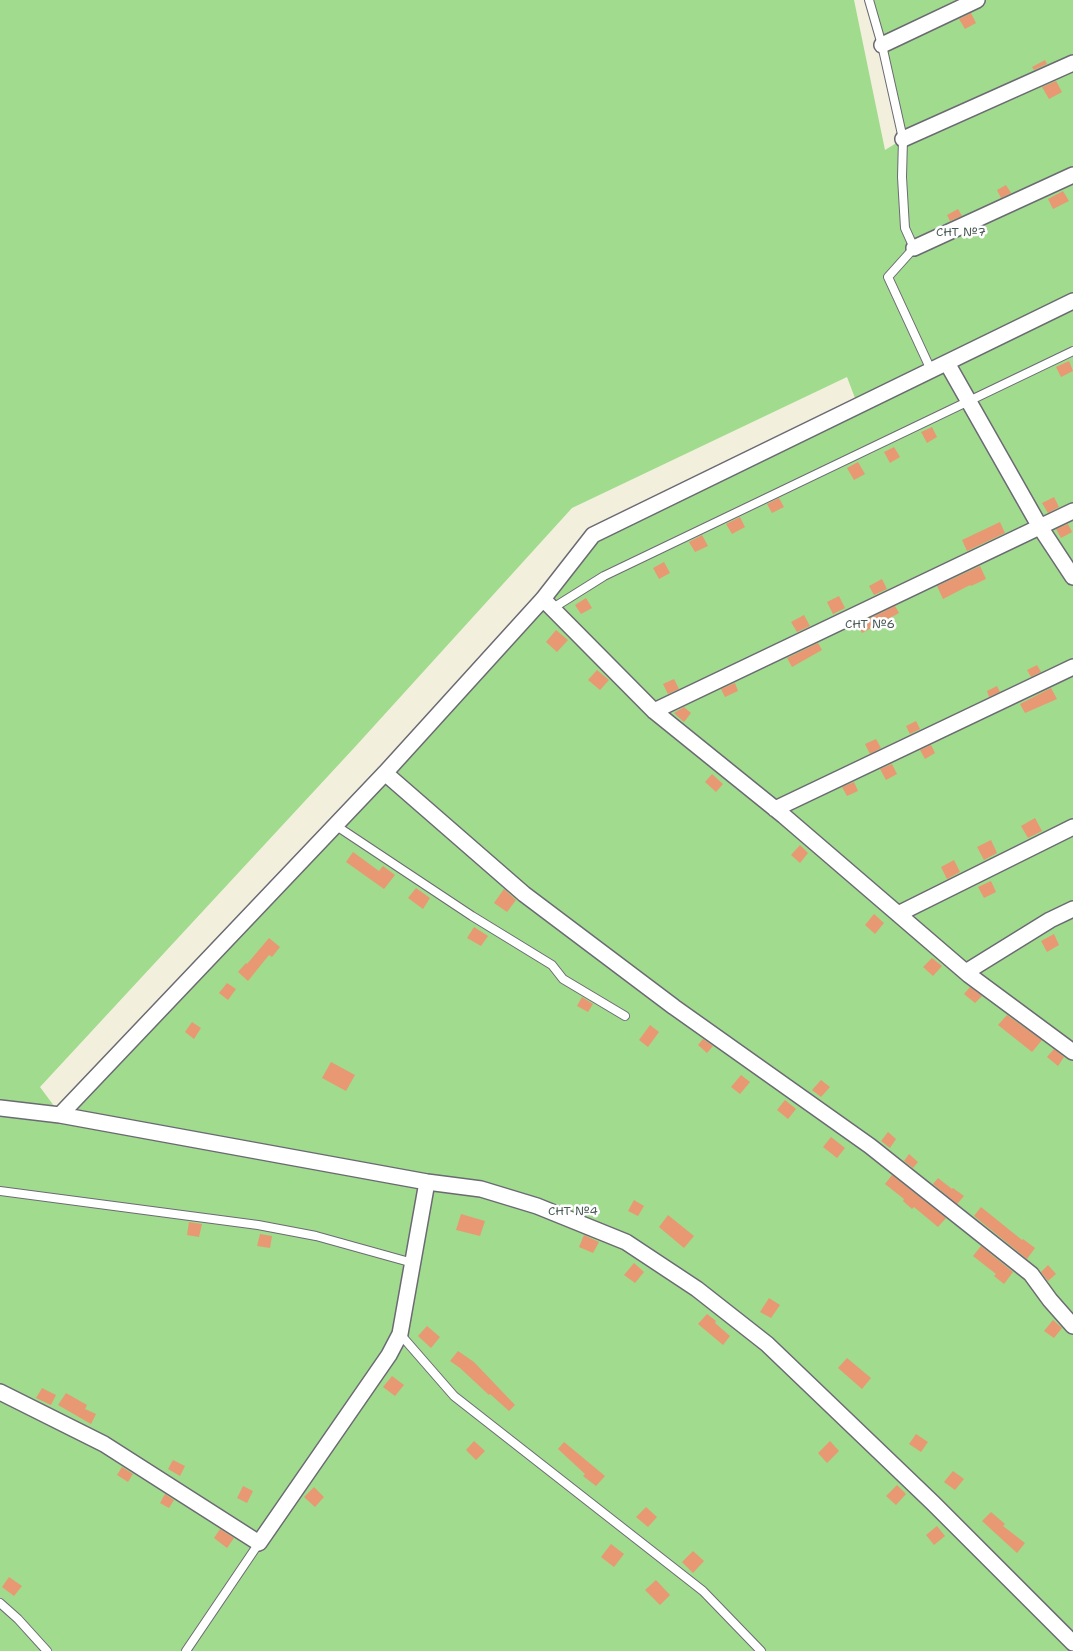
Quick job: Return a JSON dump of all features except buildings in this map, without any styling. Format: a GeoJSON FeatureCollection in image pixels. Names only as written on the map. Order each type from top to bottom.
{"type":"FeatureCollection","features":[{"type":"Feature","properties":{"kind":"street"},"geometry":{"type":"LineString","coordinates":[[882,45],[978,0]]}},
{"type":"Feature","properties":{"kind":"street"},"geometry":{"type":"LineString","coordinates":[[903,139],[1073,63]]}},
{"type":"Feature","properties":{"kind":"street"},"geometry":{"type":"LineString","coordinates":[[914,248],[1073,175]]}},
{"type":"Feature","properties":{"kind":"street"},"geometry":{"type":"LineString","coordinates":[[60,1115],[548,603],[593,535],[1073,301]]}},
{"type":"Feature","properties":{"kind":"street"},"geometry":{"type":"LineString","coordinates":[[947,363],[1040,527],[1073,577]]}},
{"type":"Feature","properties":{"kind":"street"},"geometry":{"type":"LineString","coordinates":[[654,711],[1073,511]]}},
{"type":"Feature","properties":{"kind":"street"},"geometry":{"type":"LineString","coordinates":[[548,603],[654,711],[775,809],[966,972],[1073,1052]]}},
{"type":"Feature","properties":{"kind":"street"},"geometry":{"type":"LineString","coordinates":[[775,809],[1073,667]]}},
{"type":"Feature","properties":{"kind":"street"},"geometry":{"type":"LineString","coordinates":[[385,773],[524,894],[674,1007],[870,1146],[970,1225],[1030,1274],[1073,1326]]}},
{"type":"Feature","properties":{"kind":"street"},"geometry":{"type":"LineString","coordinates":[[898,914],[1073,827]]}},
{"type":"Feature","properties":{"kind":"street"},"geometry":{"type":"LineString","coordinates":[[966,972],[1050,920],[1073,909]]}},
{"type":"Feature","properties":{"kind":"street"},"geometry":{"type":"LineString","coordinates":[[0,1108],[60,1115],[427,1182],[481,1189],[537,1206],[626,1242],[697,1289],[767,1344],[933,1502],[1073,1643]]}},
{"type":"Feature","properties":{"kind":"street"},"geometry":{"type":"LineString","coordinates":[[0,1392],[104,1444],[259,1543],[389,1355],[400,1334],[427,1182]]}},
{"type":"Feature","properties":{"kind":"lane"},"geometry":{"type":"LineString","coordinates":[[869,0],[882,45],[903,139],[902,177],[905,228],[914,248],[888,276],[932,370]]}},
{"type":"Feature","properties":{"kind":"lane"},"geometry":{"type":"LineString","coordinates":[[548,603],[1073,352]]}},
{"type":"Feature","properties":{"kind":"lane"},"geometry":{"type":"LineString","coordinates":[[335,825],[472,916],[552,965],[564,978],[625,1016]]}},
{"type":"Feature","properties":{"kind":"lane"},"geometry":{"type":"LineString","coordinates":[[0,1191],[258,1225],[316,1236],[412,1263]]}},
{"type":"Feature","properties":{"kind":"lane"},"geometry":{"type":"LineString","coordinates":[[400,1334],[454,1396],[703,1591],[761,1651]]}},
{"type":"Feature","properties":{"kind":"lane"},"geometry":{"type":"LineString","coordinates":[[186,1651],[259,1543]]}},
{"type":"Feature","properties":{"kind":"lane"},"geometry":{"type":"LineString","coordinates":[[0,1603],[18,1619],[47,1651]]}},
{"type":"Feature","properties":{"kind":"green space"},"geometry":{"type":"Polygon","coordinates":[[[0,0],[854,0],[885,150],[903,139],[869,0],[1073,0],[1073,1651],[0,1651],[0,0]],[[847,377],[572,508],[354,748],[40,1087],[60,1114],[385,773],[593,535],[858,406],[847,377]]]}},
{"type":"Feature","properties":{"kind":"park label","name":"СНТ №7"},"geometry":{"type":"Point","coordinates":[961,233]}},
{"type":"Feature","properties":{"kind":"park label","name":"СНТ №6"},"geometry":{"type":"Point","coordinates":[870,625]}},
{"type":"Feature","properties":{"kind":"park label","name":"СНТ №4"},"geometry":{"type":"Point","coordinates":[573,1212]}}]}
